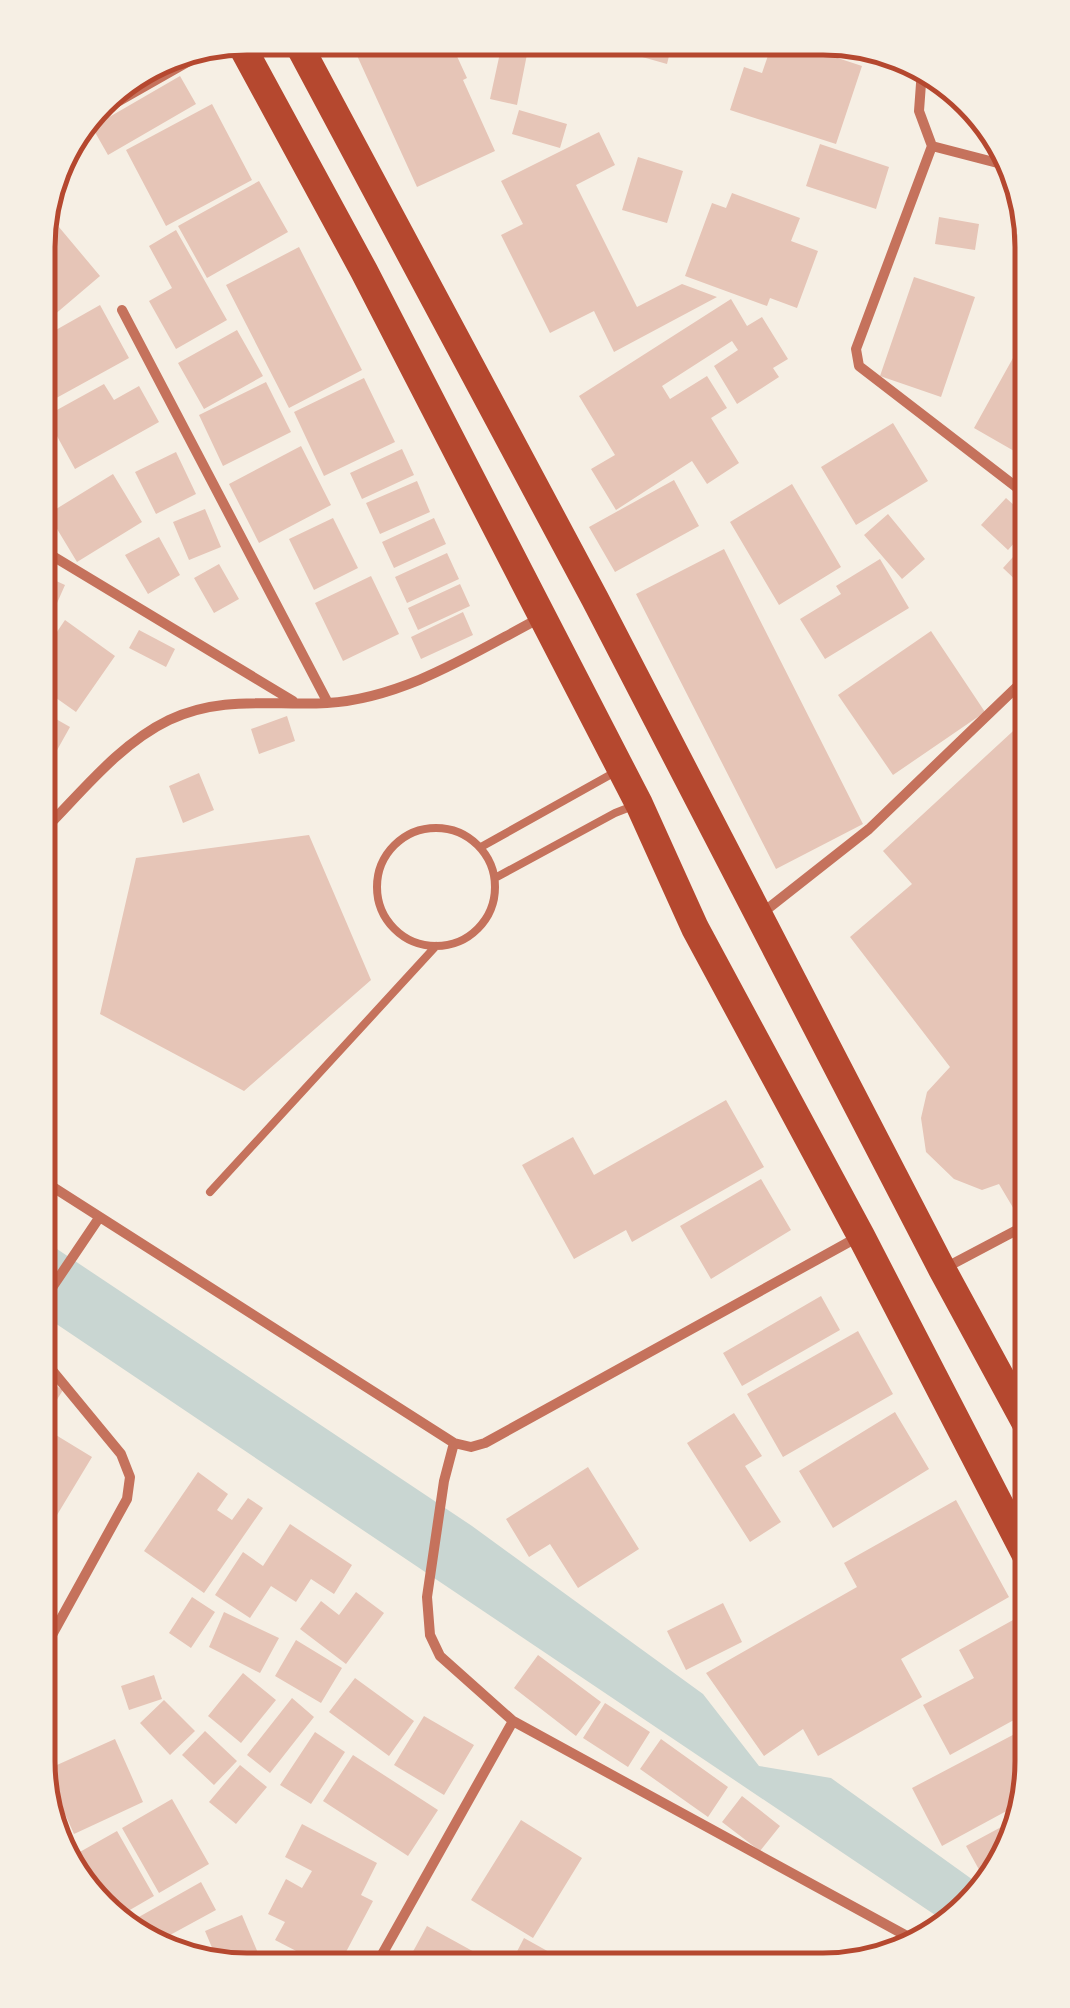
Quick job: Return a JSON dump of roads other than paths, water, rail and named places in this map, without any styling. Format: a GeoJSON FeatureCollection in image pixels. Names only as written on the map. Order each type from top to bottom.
{"type":"FeatureCollection","features":[{"type":"Feature","properties":{"kind":"highway"},"geometry":{"type":"LineString","coordinates":[[247,55],[364,272],[621,768],[696,928],[1015,1535]]}},
{"type":"Feature","properties":{"kind":"highway"},"geometry":{"type":"LineString","coordinates":[[303,55],[596,599],[1015,1403]]}},
{"type":"Feature","properties":{"kind":"street"},"geometry":{"type":"LineString","coordinates":[[132,93],[169,72]]}},
{"type":"Feature","properties":{"kind":"street"},"geometry":{"type":"LineString","coordinates":[[921,82],[920,111],[932,146],[856,349],[859,366],[1015,486]]}},
{"type":"Feature","properties":{"kind":"street"},"geometry":{"type":"LineString","coordinates":[[932,146],[995,162]]}},
{"type":"Feature","properties":{"kind":"street"},"geometry":{"type":"LineString","coordinates":[[122,310],[328,703]]}},
{"type":"Feature","properties":{"kind":"street"},"geometry":{"type":"LineString","coordinates":[[55,557],[294,701]]}},
{"type":"Feature","properties":{"kind":"street"},"geometry":{"type":"LineString","coordinates":[[55,820],[126,748],[170,720],[231,702],[328,703],[414,684],[540,618]]}},
{"type":"Feature","properties":{"kind":"street"},"geometry":{"type":"LineString","coordinates":[[760,915],[870,828],[1015,689]]}},
{"type":"Feature","properties":{"kind":"street"},"geometry":{"type":"LineString","coordinates":[[55,1189],[454,1443],[471,1447],[485,1444],[861,1236]]}},
{"type":"Feature","properties":{"kind":"street"},"geometry":{"type":"LineString","coordinates":[[55,1283],[99,1218]]}},
{"type":"Feature","properties":{"kind":"street"},"geometry":{"type":"LineString","coordinates":[[942,1269],[1015,1231]]}},
{"type":"Feature","properties":{"kind":"street"},"geometry":{"type":"LineString","coordinates":[[55,1374],[120,1454],[130,1476],[127,1499],[55,1631]]}},
{"type":"Feature","properties":{"kind":"street"},"geometry":{"type":"LineString","coordinates":[[454,1443],[426,1597],[430,1635],[440,1656],[513,1721],[904,1935]]}},
{"type":"Feature","properties":{"kind":"street"},"geometry":{"type":"LineString","coordinates":[[381,1953],[513,1721]]}},
{"type":"Feature","properties":{"kind":"lane"},"geometry":{"type":"LineString","coordinates":[[481,847],[621,768]]}},
{"type":"Feature","properties":{"kind":"lane"},"geometry":{"type":"LineString","coordinates":[[495,878],[615,812],[639,804]]}},
{"type":"Feature","properties":{"kind":"lane"},"geometry":{"type":"LineString","coordinates":[[436,827],[468,836],[481,847],[495,878],[495,895],[481,926],[453,944],[436,946],[404,937],[382,912],[377,878],[382,862],[404,836],[436,827]]}},
{"type":"Feature","properties":{"kind":"lane"},"geometry":{"type":"LineString","coordinates":[[210,1192],[436,946]]}}]}
